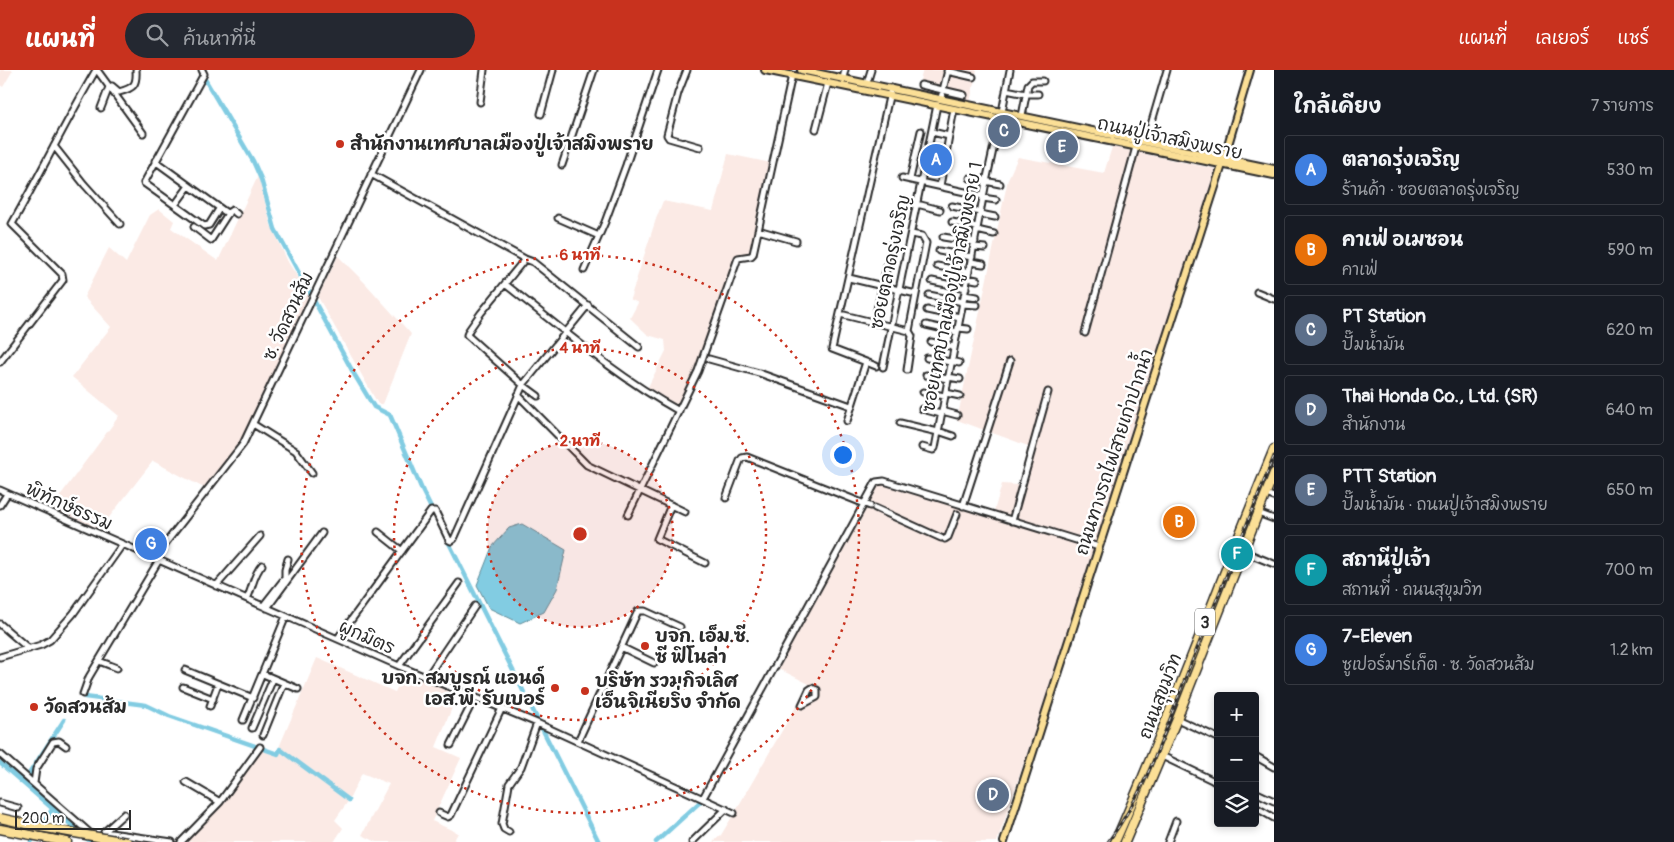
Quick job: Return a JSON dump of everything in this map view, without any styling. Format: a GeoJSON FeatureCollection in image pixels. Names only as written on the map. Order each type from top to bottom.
{"type":"FeatureCollection","features":[{"type":"Feature","properties":{"kind":"highway","name":"ถนนสุขุมวิท"},"geometry":{"type":"LineString","coordinates":[[1125,842],[1139,798],[1274,449]]}},
{"type":"Feature","properties":{"kind":"highway","name":"ถนนสุขุมวิท"},"geometry":{"type":"LineString","coordinates":[[1115,842],[1162,756],[1274,474]]}},
{"type":"Feature","properties":{"kind":"highway"},"geometry":{"type":"LineString","coordinates":[[0,818],[126,842]]}},
{"type":"Feature","properties":{"kind":"highway"},"geometry":{"type":"LineString","coordinates":[[0,829],[67,842]]}},
{"type":"Feature","properties":{"kind":"main road","name":"ถนนปู่เจ้าสมิงพราย"},"geometry":{"type":"LineString","coordinates":[[765,70],[827,72],[843,78],[941,98],[1001,115],[1088,133],[1146,142],[1274,176]]}},
{"type":"Feature","properties":{"kind":"main road","name":"ถนนทางรถไฟสายเก่าปากน้ำ"},"geometry":{"type":"LineString","coordinates":[[1004,842],[1224,162],[1250,70]]}},
{"type":"Feature","properties":{"kind":"main road","name":"ถนนปู่เจ้าสมิงพราย"},"geometry":{"type":"LineString","coordinates":[[800,72],[828,83],[890,96],[954,109],[1022,116],[1136,146],[1274,169]]}},
{"type":"Feature","properties":{"kind":"street"},"geometry":{"type":"LineString","coordinates":[[0,362],[63,280],[62,274],[12,224],[97,70],[143,133]]}},
{"type":"Feature","properties":{"kind":"street"},"geometry":{"type":"LineString","coordinates":[[104,80],[118,92],[122,92],[136,83],[136,70]]}},
{"type":"Feature","properties":{"kind":"street"},"geometry":{"type":"LineString","coordinates":[[202,70],[204,74],[144,183],[206,227],[219,209]]}},
{"type":"Feature","properties":{"kind":"street","name":"ซ. วัดสวนส้ม"},"geometry":{"type":"LineString","coordinates":[[83,694],[89,677],[156,559],[243,444],[421,70]]}},
{"type":"Feature","properties":{"kind":"street"},"geometry":{"type":"LineString","coordinates":[[480,102],[484,70]]}},
{"type":"Feature","properties":{"kind":"street"},"geometry":{"type":"LineString","coordinates":[[541,114],[553,70]]}},
{"type":"Feature","properties":{"kind":"street"},"geometry":{"type":"LineString","coordinates":[[562,165],[594,70]]}},
{"type":"Feature","properties":{"kind":"street"},"geometry":{"type":"LineString","coordinates":[[584,270],[626,165],[658,70]]}},
{"type":"Feature","properties":{"kind":"street"},"geometry":{"type":"LineString","coordinates":[[687,70],[678,93],[667,135],[669,138],[700,147]]}},
{"type":"Feature","properties":{"kind":"street"},"geometry":{"type":"LineString","coordinates":[[843,78],[845,70]]}},
{"type":"Feature","properties":{"kind":"street"},"geometry":{"type":"LineString","coordinates":[[867,83],[871,70]]}},
{"type":"Feature","properties":{"kind":"street"},"geometry":{"type":"LineString","coordinates":[[941,98],[947,70],[973,77]]}},
{"type":"Feature","properties":{"kind":"street","name":"ซอยเทศบาลเมืองปู่เจ้าสมิงพราย 1"},"geometry":{"type":"LineString","coordinates":[[922,447],[934,449],[986,182],[1010,70]]}},
{"type":"Feature","properties":{"kind":"street"},"geometry":{"type":"LineString","coordinates":[[1146,142],[1167,70]]}},
{"type":"Feature","properties":{"kind":"street"},"geometry":{"type":"LineString","coordinates":[[628,515],[679,411],[706,350],[738,258],[753,254],[800,72]]}},
{"type":"Feature","properties":{"kind":"street"},"geometry":{"type":"LineString","coordinates":[[1022,116],[1030,83],[1042,81]]}},
{"type":"Feature","properties":{"kind":"street"},"geometry":{"type":"LineString","coordinates":[[816,129],[828,83]]}},
{"type":"Feature","properties":{"kind":"street"},"geometry":{"type":"LineString","coordinates":[[921,85],[964,95]]}},
{"type":"Feature","properties":{"kind":"street"},"geometry":{"type":"LineString","coordinates":[[101,108],[109,87]]}},
{"type":"Feature","properties":{"kind":"street"},"geometry":{"type":"LineString","coordinates":[[876,366],[832,350],[891,88]]}},
{"type":"Feature","properties":{"kind":"street"},"geometry":{"type":"LineString","coordinates":[[1006,90],[1038,94]]}},
{"type":"Feature","properties":{"kind":"street","name":"ซอยตลาดรุ่งเจริญ"},"geometry":{"type":"LineString","coordinates":[[883,367],[937,105]]}},
{"type":"Feature","properties":{"kind":"street"},"geometry":{"type":"LineString","coordinates":[[940,186],[954,109]]}},
{"type":"Feature","properties":{"kind":"street"},"geometry":{"type":"LineString","coordinates":[[910,179],[921,131]]}},
{"type":"Feature","properties":{"kind":"street"},"geometry":{"type":"LineString","coordinates":[[932,132],[949,136]]}},
{"type":"Feature","properties":{"kind":"street"},"geometry":{"type":"LineString","coordinates":[[54,146],[84,184],[120,224]]}},
{"type":"Feature","properties":{"kind":"street"},"geometry":{"type":"LineString","coordinates":[[1085,334],[1136,146]]}},
{"type":"Feature","properties":{"kind":"street"},"geometry":{"type":"LineString","coordinates":[[155,161],[228,214]]}},
{"type":"Feature","properties":{"kind":"street"},"geometry":{"type":"LineString","coordinates":[[372,174],[533,262],[639,347]]}},
{"type":"Feature","properties":{"kind":"street"},"geometry":{"type":"LineString","coordinates":[[902,178],[996,200]]}},
{"type":"Feature","properties":{"kind":"street"},"geometry":{"type":"LineString","coordinates":[[970,178],[1000,184]]}},
{"type":"Feature","properties":{"kind":"street"},"geometry":{"type":"LineString","coordinates":[[175,205],[189,186]]}},
{"type":"Feature","properties":{"kind":"street"},"geometry":{"type":"LineString","coordinates":[[917,204],[940,210]]}},
{"type":"Feature","properties":{"kind":"street"},"geometry":{"type":"LineString","coordinates":[[952,206],[995,217]]}},
{"type":"Feature","properties":{"kind":"street"},"geometry":{"type":"LineString","coordinates":[[194,227],[211,240],[230,210],[237,214]]}},
{"type":"Feature","properties":{"kind":"street"},"geometry":{"type":"LineString","coordinates":[[874,323],[900,214]]}},
{"type":"Feature","properties":{"kind":"street"},"geometry":{"type":"LineString","coordinates":[[558,218],[599,236]]}},
{"type":"Feature","properties":{"kind":"street"},"geometry":{"type":"LineString","coordinates":[[952,222],[994,234]]}},
{"type":"Feature","properties":{"kind":"street"},"geometry":{"type":"LineString","coordinates":[[758,230],[796,241]]}},
{"type":"Feature","properties":{"kind":"street"},"geometry":{"type":"LineString","coordinates":[[907,370],[912,336],[909,331],[926,243],[922,236],[911,234]]}},
{"type":"Feature","properties":{"kind":"street"},"geometry":{"type":"LineString","coordinates":[[943,237],[985,248]]}},
{"type":"Feature","properties":{"kind":"street"},"geometry":{"type":"LineString","coordinates":[[938,251],[983,264]]}},
{"type":"Feature","properties":{"kind":"street"},"geometry":{"type":"LineString","coordinates":[[525,259],[473,324],[468,335],[523,385],[538,396]]}},
{"type":"Feature","properties":{"kind":"street"},"geometry":{"type":"LineString","coordinates":[[937,266],[968,275],[977,280]]}},
{"type":"Feature","properties":{"kind":"street"},"geometry":{"type":"LineString","coordinates":[[849,278],[916,294]]}},
{"type":"Feature","properties":{"kind":"street"},"geometry":{"type":"LineString","coordinates":[[932,281],[966,288]]}},
{"type":"Feature","properties":{"kind":"street"},"geometry":{"type":"LineString","coordinates":[[505,284],[620,375],[679,411]]}},
{"type":"Feature","properties":{"kind":"street"},"geometry":{"type":"LineString","coordinates":[[1257,292],[1274,299]]}},
{"type":"Feature","properties":{"kind":"street"},"geometry":{"type":"LineString","coordinates":[[929,295],[977,305]]}},
{"type":"Feature","properties":{"kind":"street"},"geometry":{"type":"LineString","coordinates":[[964,295],[977,297]]}},
{"type":"Feature","properties":{"kind":"street"},"geometry":{"type":"LineString","coordinates":[[338,638],[432,511],[435,512],[449,540],[454,539],[523,385],[588,305]]}},
{"type":"Feature","properties":{"kind":"street"},"geometry":{"type":"LineString","coordinates":[[927,310],[960,317]]}},
{"type":"Feature","properties":{"kind":"street"},"geometry":{"type":"LineString","coordinates":[[840,314],[909,331]]}},
{"type":"Feature","properties":{"kind":"street"},"geometry":{"type":"LineString","coordinates":[[926,325],[957,330],[968,329]]}},
{"type":"Feature","properties":{"kind":"street"},"geometry":{"type":"LineString","coordinates":[[931,342],[954,347]]}},
{"type":"Feature","properties":{"kind":"street"},"geometry":{"type":"LineString","coordinates":[[927,358],[959,362]]}},
{"type":"Feature","properties":{"kind":"street"},"geometry":{"type":"LineString","coordinates":[[709,359],[760,373],[851,406]]}},
{"type":"Feature","properties":{"kind":"street"},"geometry":{"type":"LineString","coordinates":[[963,506],[1010,360]]}},
{"type":"Feature","properties":{"kind":"street"},"geometry":{"type":"LineString","coordinates":[[847,422],[866,362]]}},
{"type":"Feature","properties":{"kind":"street"},"geometry":{"type":"LineString","coordinates":[[926,375],[960,379]]}},
{"type":"Feature","properties":{"kind":"street"},"geometry":{"type":"LineString","coordinates":[[924,392],[960,396]]}},
{"type":"Feature","properties":{"kind":"street"},"geometry":{"type":"LineString","coordinates":[[1012,521],[1048,392]]}},
{"type":"Feature","properties":{"kind":"street"},"geometry":{"type":"LineString","coordinates":[[518,395],[587,465],[685,512]]}},
{"type":"Feature","properties":{"kind":"street"},"geometry":{"type":"LineString","coordinates":[[922,409],[957,415]]}},
{"type":"Feature","properties":{"kind":"street"},"geometry":{"type":"LineString","coordinates":[[900,423],[953,436]]}},
{"type":"Feature","properties":{"kind":"street"},"geometry":{"type":"LineString","coordinates":[[253,424],[296,451],[312,473]]}},
{"type":"Feature","properties":{"kind":"street"},"geometry":{"type":"LineString","coordinates":[[726,498],[740,461],[742,458],[747,457],[864,503],[943,538],[948,537],[957,514]]}},
{"type":"Feature","properties":{"kind":"street"},"geometry":{"type":"LineString","coordinates":[[703,798],[876,482],[884,481],[1099,547]]}},
{"type":"Feature","properties":{"kind":"street","name":"พิทักษ์ธรรม"},"geometry":{"type":"LineString","coordinates":[[0,490],[156,559]]}},
{"type":"Feature","properties":{"kind":"street"},"geometry":{"type":"LineString","coordinates":[[0,505],[7,494]]}},
{"type":"Feature","properties":{"kind":"street"},"geometry":{"type":"LineString","coordinates":[[1266,494],[1274,497]]}},
{"type":"Feature","properties":{"kind":"street"},"geometry":{"type":"LineString","coordinates":[[671,505],[657,539],[705,563]]}},
{"type":"Feature","properties":{"kind":"street"},"geometry":{"type":"LineString","coordinates":[[1258,513],[1274,520]]}},
{"type":"Feature","properties":{"kind":"street"},"geometry":{"type":"LineString","coordinates":[[378,532],[402,551]]}},
{"type":"Feature","properties":{"kind":"street"},"geometry":{"type":"LineString","coordinates":[[265,607],[322,534]]}},
{"type":"Feature","properties":{"kind":"street"},"geometry":{"type":"LineString","coordinates":[[216,586],[260,536]]}},
{"type":"Feature","properties":{"kind":"street"},"geometry":{"type":"LineString","coordinates":[[0,657],[46,642],[89,592],[122,545]]}},
{"type":"Feature","properties":{"kind":"street"},"geometry":{"type":"LineString","coordinates":[[1242,551],[1274,564]]}},
{"type":"Feature","properties":{"kind":"street","name":"ผูกมิตร"},"geometry":{"type":"LineString","coordinates":[[156,559],[399,666],[538,723],[734,813]]}},
{"type":"Feature","properties":{"kind":"street"},"geometry":{"type":"LineString","coordinates":[[265,607],[285,578],[288,559]]}},
{"type":"Feature","properties":{"kind":"street"},"geometry":{"type":"LineString","coordinates":[[247,599],[255,574],[262,565]]}},
{"type":"Feature","properties":{"kind":"street"},"geometry":{"type":"LineString","coordinates":[[399,666],[459,583]]}},
{"type":"Feature","properties":{"kind":"street"},"geometry":{"type":"LineString","coordinates":[[427,677],[475,606]]}},
{"type":"Feature","properties":{"kind":"street"},"geometry":{"type":"LineString","coordinates":[[578,741],[639,610],[680,627]]}},
{"type":"Feature","properties":{"kind":"street"},"geometry":{"type":"LineString","coordinates":[[243,720],[286,616]]}},
{"type":"Feature","properties":{"kind":"street"},"geometry":{"type":"LineString","coordinates":[[0,624],[29,649]]}},
{"type":"Feature","properties":{"kind":"street"},"geometry":{"type":"LineString","coordinates":[[621,647],[654,663]]}},
{"type":"Feature","properties":{"kind":"street"},"geometry":{"type":"LineString","coordinates":[[98,661],[117,668]]}},
{"type":"Feature","properties":{"kind":"street"},"geometry":{"type":"LineString","coordinates":[[185,670],[253,698]]}},
{"type":"Feature","properties":{"kind":"street"},"geometry":{"type":"LineString","coordinates":[[263,674],[298,689]]}},
{"type":"Feature","properties":{"kind":"street"},"geometry":{"type":"LineString","coordinates":[[252,728],[273,679]]}},
{"type":"Feature","properties":{"kind":"street"},"geometry":{"type":"LineString","coordinates":[[263,736],[284,683]]}},
{"type":"Feature","properties":{"kind":"street"},"geometry":{"type":"LineString","coordinates":[[210,706],[218,684]]}},
{"type":"Feature","properties":{"kind":"street"},"geometry":{"type":"LineString","coordinates":[[182,687],[213,699]]}},
{"type":"Feature","properties":{"kind":"street"},"geometry":{"type":"LineString","coordinates":[[451,745],[475,697]]}},
{"type":"Feature","properties":{"kind":"street"},"geometry":{"type":"LineString","coordinates":[[439,813],[448,817],[451,815],[502,708]]}},
{"type":"Feature","properties":{"kind":"street"},"geometry":{"type":"LineString","coordinates":[[1177,719],[1216,737]]}},
{"type":"Feature","properties":{"kind":"street"},"geometry":{"type":"LineString","coordinates":[[509,832],[504,829],[502,824],[509,784],[520,767],[538,723]]}},
{"type":"Feature","properties":{"kind":"street"},"geometry":{"type":"LineString","coordinates":[[34,783],[36,769],[53,742],[59,741],[66,746]]}},
{"type":"Feature","properties":{"kind":"street"},"geometry":{"type":"LineString","coordinates":[[181,842],[220,802],[260,747]]}},
{"type":"Feature","properties":{"kind":"street"},"geometry":{"type":"LineString","coordinates":[[0,754],[98,840],[124,814]]}},
{"type":"Feature","properties":{"kind":"street"},"geometry":{"type":"LineString","coordinates":[[1162,756],[1214,782]]}},
{"type":"Feature","properties":{"kind":"street"},"geometry":{"type":"LineString","coordinates":[[1259,758],[1274,767]]}},
{"type":"Feature","properties":{"kind":"street"},"geometry":{"type":"LineString","coordinates":[[186,782],[220,802]]}},
{"type":"Feature","properties":{"kind":"street"},"geometry":{"type":"LineString","coordinates":[[1259,794],[1274,801]]}},
{"type":"Feature","properties":{"kind":"street"},"geometry":{"type":"LineString","coordinates":[[0,803],[18,808]]}},
{"type":"Feature","properties":{"kind":"street"},"geometry":{"type":"LineString","coordinates":[[692,842],[726,809]]}},
{"type":"Feature","properties":{"kind":"street"},"geometry":{"type":"LineString","coordinates":[[1259,809],[1274,818]]}},
{"type":"Feature","properties":{"kind":"street"},"geometry":{"type":"LineString","coordinates":[[1168,842],[1176,821]]}},
{"type":"Feature","properties":{"kind":"street"},"geometry":{"type":"LineString","coordinates":[[104,832],[172,842]]}},
{"type":"Feature","properties":{"kind":"shaded area"},"geometry":{"type":"Polygon","coordinates":[[[0,70],[13,70],[3,87],[0,85],[0,70]]]}},
{"type":"Feature","properties":{"kind":"shaded area"},"geometry":{"type":"Polygon","coordinates":[[[923,70],[977,70],[970,102],[917,90],[923,70]]]}},
{"type":"Feature","properties":{"kind":"shaded area"},"geometry":{"type":"Polygon","coordinates":[[[1112,147],[1216,169],[1096,551],[997,842],[713,842],[721,835],[735,812],[809,684],[777,668],[879,482],[992,518],[1002,484],[1018,485],[1028,446],[957,420],[1008,179],[1018,157],[1104,173],[1112,147]]]}},
{"type":"Feature","properties":{"kind":"shaded area"},"geometry":{"type":"Polygon","coordinates":[[[728,154],[771,163],[750,259],[735,258],[699,359],[700,362],[678,409],[646,391],[666,351],[665,340],[648,335],[630,318],[638,303],[630,299],[663,201],[713,211],[728,154]]]}},
{"type":"Feature","properties":{"kind":"shaded area"},"geometry":{"type":"Polygon","coordinates":[[[258,176],[271,225],[288,262],[310,296],[245,438],[204,488],[153,461],[100,529],[51,508],[119,416],[72,377],[111,327],[84,297],[109,248],[126,263],[150,215],[159,209],[174,221],[171,228],[218,261],[258,176]]]}},
{"type":"Feature","properties":{"kind":"shaded area"},"geometry":{"type":"Polygon","coordinates":[[[338,256],[411,334],[383,404],[378,404],[318,297],[338,256]]]}},
{"type":"Feature","properties":{"kind":"shaded area"},"geometry":{"type":"Polygon","coordinates":[[[317,658],[395,692],[405,671],[458,693],[436,747],[461,758],[432,821],[458,833],[453,842],[377,842],[362,835],[389,784],[362,773],[349,800],[335,820],[343,828],[334,842],[184,842],[263,749],[277,752],[317,658]]]}},
{"type":"Feature","properties":{"kind":"water"},"geometry":{"type":"Polygon","coordinates":[[[522,524],[566,550],[557,589],[544,612],[520,623],[489,608],[477,585],[492,547],[509,528],[522,524]]]}},
{"type":"Feature","properties":{"kind":"waterway"},"geometry":{"type":"LineString","coordinates":[[203,76],[253,161],[261,179],[275,229],[374,407],[390,415],[433,512]]}},
{"type":"Feature","properties":{"kind":"waterway"},"geometry":{"type":"LineString","coordinates":[[447,539],[599,842]]}},
{"type":"Feature","properties":{"kind":"waterway"},"geometry":{"type":"LineString","coordinates":[[85,697],[146,705],[169,716],[278,754],[280,749],[349,800]]}},
{"type":"Feature","properties":{"kind":"waterway"},"geometry":{"type":"LineString","coordinates":[[25,780],[64,720]]}},
{"type":"Feature","properties":{"kind":"waterway"},"geometry":{"type":"LineString","coordinates":[[0,763],[91,842]]}},
{"type":"Feature","properties":{"kind":"waterway"},"geometry":{"type":"LineString","coordinates":[[656,842],[700,802]]}},
{"type":"Feature","properties":{"kind":"waterway"},"geometry":{"type":"LineString","coordinates":[[31,842],[53,808]]}},
{"type":"Feature","properties":{"kind":"railway"},"geometry":{"type":"LineString","coordinates":[[1108,842],[1134,802],[1154,759],[1274,456]]}},
{"type":"Feature","properties":{"kind":"place","name":"PT Station"},"geometry":{"type":"Point","coordinates":[1004,131]}},
{"type":"Feature","properties":{"kind":"place","name":"สำนักงานเทศบาลเมืองปู่เจ้าสมิงพราย"},"geometry":{"type":"Point","coordinates":[340,144]}},
{"type":"Feature","properties":{"kind":"place","name":"PTT Station"},"geometry":{"type":"Point","coordinates":[1062,147]}},
{"type":"Feature","properties":{"kind":"place","name":"ตลาดรุ่งเจริญ"},"geometry":{"type":"Point","coordinates":[936,160]}},
{"type":"Feature","properties":{"kind":"place","name":"คาเฟ่ อเมซอน"},"geometry":{"type":"Point","coordinates":[1179,522]}},
{"type":"Feature","properties":{"kind":"place","name":"7-Eleven"},"geometry":{"type":"Point","coordinates":[151,544]}},
{"type":"Feature","properties":{"kind":"place","name":"สถานีปู่เจ้า"},"geometry":{"type":"Point","coordinates":[1237,554]}},
{"type":"Feature","properties":{"kind":"place","name":"บจก. เอ็ม.ซี. ซี ฟิโนล่า"},"geometry":{"type":"Point","coordinates":[645,646]}},
{"type":"Feature","properties":{"kind":"place","name":"บจก. สมบูรณ์ แอนด์ เอส.พี. รับเบอร์"},"geometry":{"type":"Point","coordinates":[555,688]}},
{"type":"Feature","properties":{"kind":"place","name":"บริษัท รวมกิจเลิศ เอ็นจิเนียริ่ง จำกัด"},"geometry":{"type":"Point","coordinates":[585,691]}},
{"type":"Feature","properties":{"kind":"place","name":"วัดสวนส้ม"},"geometry":{"type":"Point","coordinates":[34,707]}},
{"type":"Feature","properties":{"kind":"place","name":"Thai Honda Co., Ltd. (SR)"},"geometry":{"type":"Point","coordinates":[993,795]}}]}
